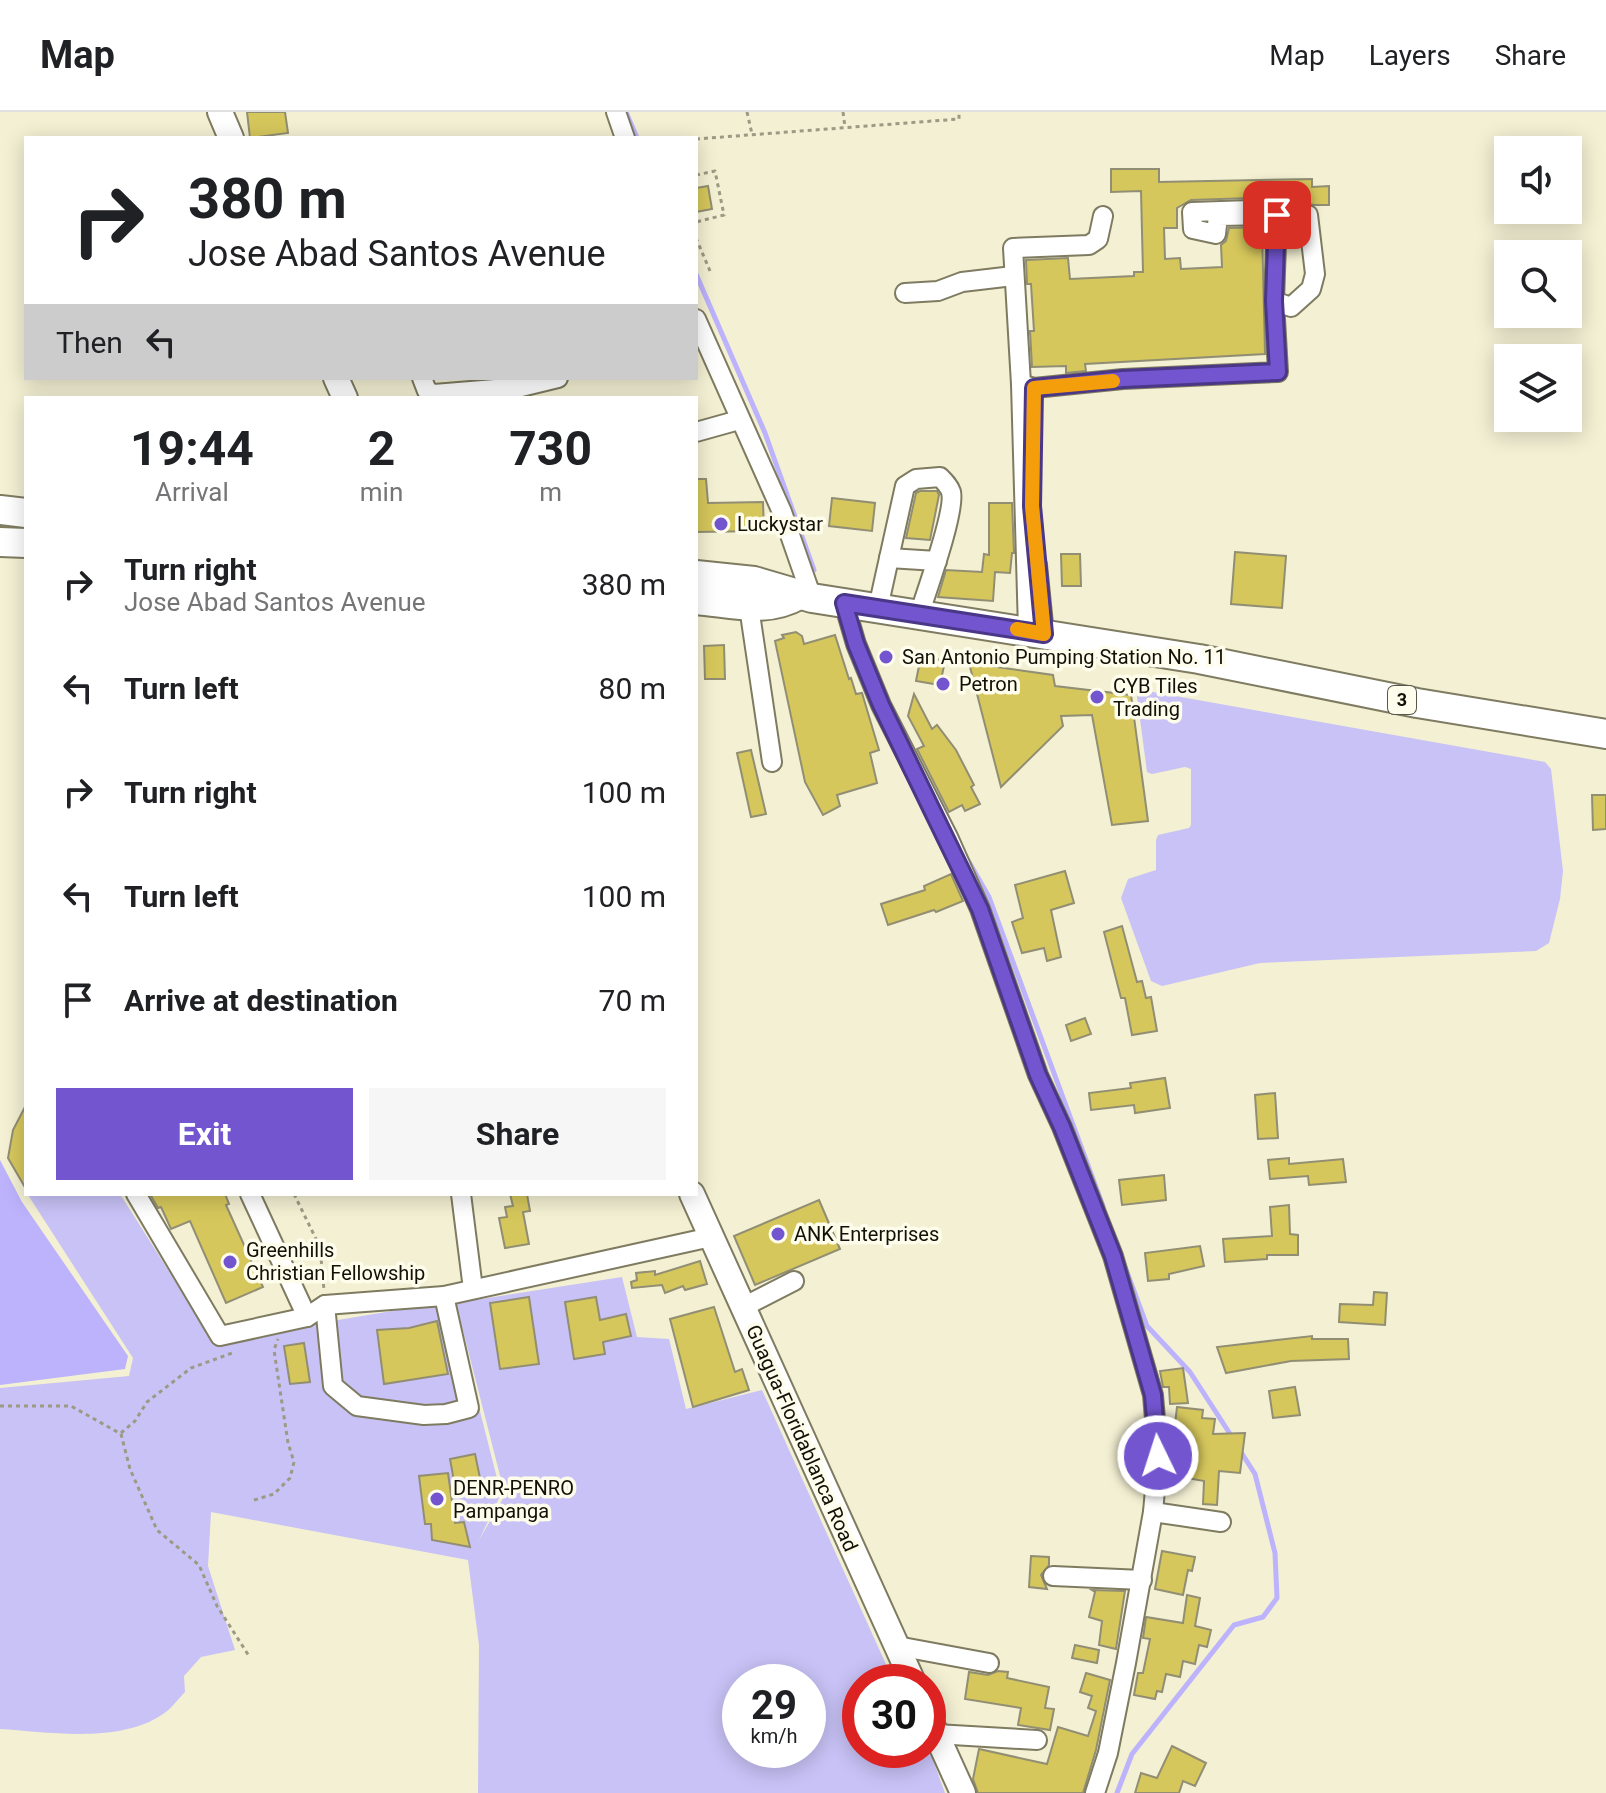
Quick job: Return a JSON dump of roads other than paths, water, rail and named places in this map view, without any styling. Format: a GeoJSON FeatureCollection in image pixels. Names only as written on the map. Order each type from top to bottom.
{"type":"FeatureCollection","features":[{"type":"Feature","properties":{"kind":"highway"},"geometry":{"type":"LineString","coordinates":[[0,510],[24,513]]}},
{"type":"Feature","properties":{"kind":"highway"},"geometry":{"type":"LineString","coordinates":[[0,542],[24,543]]}},
{"type":"Feature","properties":{"kind":"highway","name":"3"},"geometry":{"type":"LineString","coordinates":[[698,575],[754,581],[805,597],[1199,659],[1417,703],[1606,734]]}},
{"type":"Feature","properties":{"kind":"highway","name":"3"},"geometry":{"type":"LineString","coordinates":[[698,600],[749,607],[805,597]]}},
{"type":"Feature","properties":{"kind":"main road"},"geometry":{"type":"LineString","coordinates":[[220,112],[230,136]]}},
{"type":"Feature","properties":{"kind":"main road","name":"Guagua-Floridablanca Road"},"geometry":{"type":"LineString","coordinates":[[693,1196],[905,1664]]}},
{"type":"Feature","properties":{"kind":"main road"},"geometry":{"type":"LineString","coordinates":[[946,1756],[963,1793]]}},
{"type":"Feature","properties":{"kind":"street"},"geometry":{"type":"LineString","coordinates":[[616,112],[624,136]]}},
{"type":"Feature","properties":{"kind":"street"},"geometry":{"type":"LineString","coordinates":[[1027,386],[1278,372],[1274,301],[1277,215],[1218,216],[1216,234],[1193,229],[1192,212],[1276,209],[1308,215],[1315,274],[1311,289],[1291,307],[1274,301]]}},
{"type":"Feature","properties":{"kind":"street"},"geometry":{"type":"LineString","coordinates":[[1036,632],[1027,386],[1013,276],[1013,248],[1089,245],[1098,239],[1103,216]]}},
{"type":"Feature","properties":{"kind":"street"},"geometry":{"type":"LineString","coordinates":[[905,293],[938,291],[962,282],[1013,276]]}},
{"type":"Feature","properties":{"kind":"street"},"geometry":{"type":"LineString","coordinates":[[700,343],[777,499],[805,597]]}},
{"type":"Feature","properties":{"kind":"street"},"geometry":{"type":"LineString","coordinates":[[423,380],[427,391],[434,394],[521,387],[550,380]]}},
{"type":"Feature","properties":{"kind":"street"},"geometry":{"type":"LineString","coordinates":[[698,431],[739,420]]}},
{"type":"Feature","properties":{"kind":"street"},"geometry":{"type":"LineString","coordinates":[[878,608],[905,486],[909,481],[940,477],[952,496],[937,561],[919,615]]}},
{"type":"Feature","properties":{"kind":"street"},"geometry":{"type":"LineString","coordinates":[[889,558],[937,561]]}},
{"type":"Feature","properties":{"kind":"street"},"geometry":{"type":"LineString","coordinates":[[844,603],[856,644],[881,705],[980,909],[1038,1075],[1113,1256],[1153,1395],[1158,1456],[1153,1512],[1108,1753],[1095,1793]]}},
{"type":"Feature","properties":{"kind":"street"},"geometry":{"type":"LineString","coordinates":[[749,607],[772,762]]}},
{"type":"Feature","properties":{"kind":"street"},"geometry":{"type":"LineString","coordinates":[[137,1196],[220,1336],[307,1317],[325,1305],[444,1296],[711,1237]]}},
{"type":"Feature","properties":{"kind":"street"},"geometry":{"type":"LineString","coordinates":[[251,1196],[307,1317]]}},
{"type":"Feature","properties":{"kind":"street"},"geometry":{"type":"LineString","coordinates":[[461,1196],[473,1289]]}},
{"type":"Feature","properties":{"kind":"street"},"geometry":{"type":"LineString","coordinates":[[743,1307],[794,1281]]}},
{"type":"Feature","properties":{"kind":"street"},"geometry":{"type":"LineString","coordinates":[[325,1305],[333,1386],[357,1406],[424,1415],[446,1414],[469,1408],[444,1296]]}},
{"type":"Feature","properties":{"kind":"street"},"geometry":{"type":"LineString","coordinates":[[1153,1512],[1221,1522]]}},
{"type":"Feature","properties":{"kind":"street"},"geometry":{"type":"LineString","coordinates":[[1053,1576],[1142,1580]]}},
{"type":"Feature","properties":{"kind":"street"},"geometry":{"type":"LineString","coordinates":[[897,1646],[989,1663]]}},
{"type":"Feature","properties":{"kind":"street"},"geometry":{"type":"LineString","coordinates":[[946,1727],[1037,1740]]}},
{"type":"Feature","properties":{"kind":"waterway"},"geometry":{"type":"LineString","coordinates":[[626,112],[636,136]]}},
{"type":"Feature","properties":{"kind":"waterway"},"geometry":{"type":"LineString","coordinates":[[698,279],[765,433],[814,570]]}},
{"type":"Feature","properties":{"kind":"waterway"},"geometry":{"type":"LineString","coordinates":[[965,855],[989,897],[1103,1206]]}},
{"type":"Feature","properties":{"kind":"waterway"},"geometry":{"type":"LineString","coordinates":[[1124,1264],[1147,1326],[1190,1372],[1232,1437]]}},
{"type":"Feature","properties":{"kind":"waterway"},"geometry":{"type":"LineString","coordinates":[[1117,1793],[1132,1754],[1234,1625],[1263,1617],[1277,1598],[1275,1553],[1255,1474],[1239,1449]]}},
{"type":"Feature","properties":{"kind":"place","name":"Luckystar"},"geometry":{"type":"Point","coordinates":[721,524]}},
{"type":"Feature","properties":{"kind":"place","name":"San Antonio Pumping Station No. 11"},"geometry":{"type":"Point","coordinates":[886,657]}},
{"type":"Feature","properties":{"kind":"place","name":"Petron"},"geometry":{"type":"Point","coordinates":[943,684]}},
{"type":"Feature","properties":{"kind":"place","name":"CYB Tiles Trading"},"geometry":{"type":"Point","coordinates":[1097,697]}},
{"type":"Feature","properties":{"kind":"place","name":"ANK Enterprises"},"geometry":{"type":"Point","coordinates":[778,1234]}},
{"type":"Feature","properties":{"kind":"place","name":"Greenhills Christian Fellowship"},"geometry":{"type":"Point","coordinates":[230,1262]}},
{"type":"Feature","properties":{"kind":"place","name":"DENR-PENRO Pampanga"},"geometry":{"type":"Point","coordinates":[437,1499]}}]}
